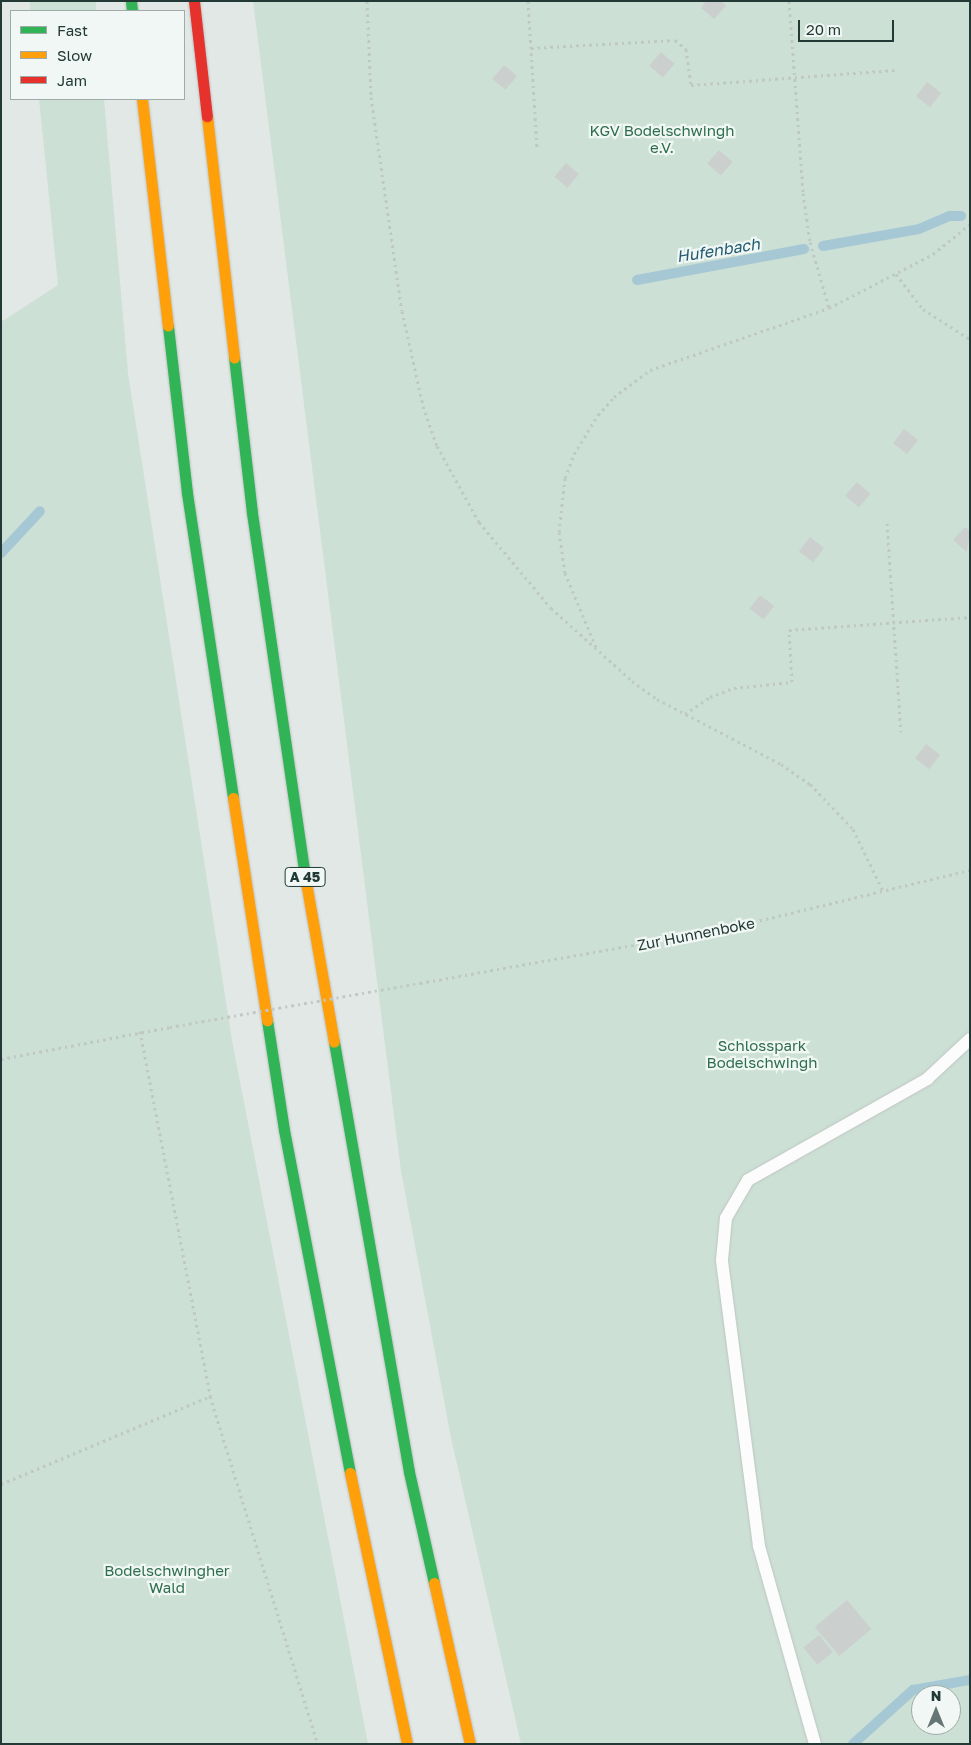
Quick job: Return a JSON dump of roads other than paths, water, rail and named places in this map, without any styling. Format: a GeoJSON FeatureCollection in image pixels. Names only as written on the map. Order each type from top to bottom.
{"type":"FeatureCollection","features":[{"type":"Feature","properties":{"kind":"highway","name":"A 45"},"geometry":{"type":"LineString","coordinates":[[194,1],[252,513],[307,886],[409,1472],[470,1744]]}},
{"type":"Feature","properties":{"kind":"highway"},"geometry":{"type":"LineString","coordinates":[[142,100],[187,493],[282,1120],[351,1480],[407,1744]]}},
{"type":"Feature","properties":{"kind":"lane"},"geometry":{"type":"LineString","coordinates":[[815,1744],[759,1546],[722,1260],[726,1218],[748,1180],[920,1083],[970,1039]]}},
{"type":"Feature","properties":{"kind":"waterway","name":"Hufenbach"},"geometry":{"type":"LineString","coordinates":[[823,246],[919,229],[950,216],[961,216]]}},
{"type":"Feature","properties":{"kind":"waterway","name":"Hufenbach"},"geometry":{"type":"LineString","coordinates":[[637,280],[804,249]]}},
{"type":"Feature","properties":{"kind":"waterway","name":"Hufenbach"},"geometry":{"type":"LineString","coordinates":[[1,553],[40,511]]}},
{"type":"Feature","properties":{"kind":"waterway"},"geometry":{"type":"LineString","coordinates":[[853,1744],[913,1690],[970,1680]]}},
{"type":"Feature","properties":{"kind":"park label","name":"KGV Bodelschwingh e.V."},"geometry":{"type":"Point","coordinates":[662,138]}},
{"type":"Feature","properties":{"kind":"park label","name":"Schlosspark Bodelschwingh"},"geometry":{"type":"Point","coordinates":[762,1054]}},
{"type":"Feature","properties":{"kind":"park label","name":"Bodelschwingher Wald"},"geometry":{"type":"Point","coordinates":[167,1578]}}]}
